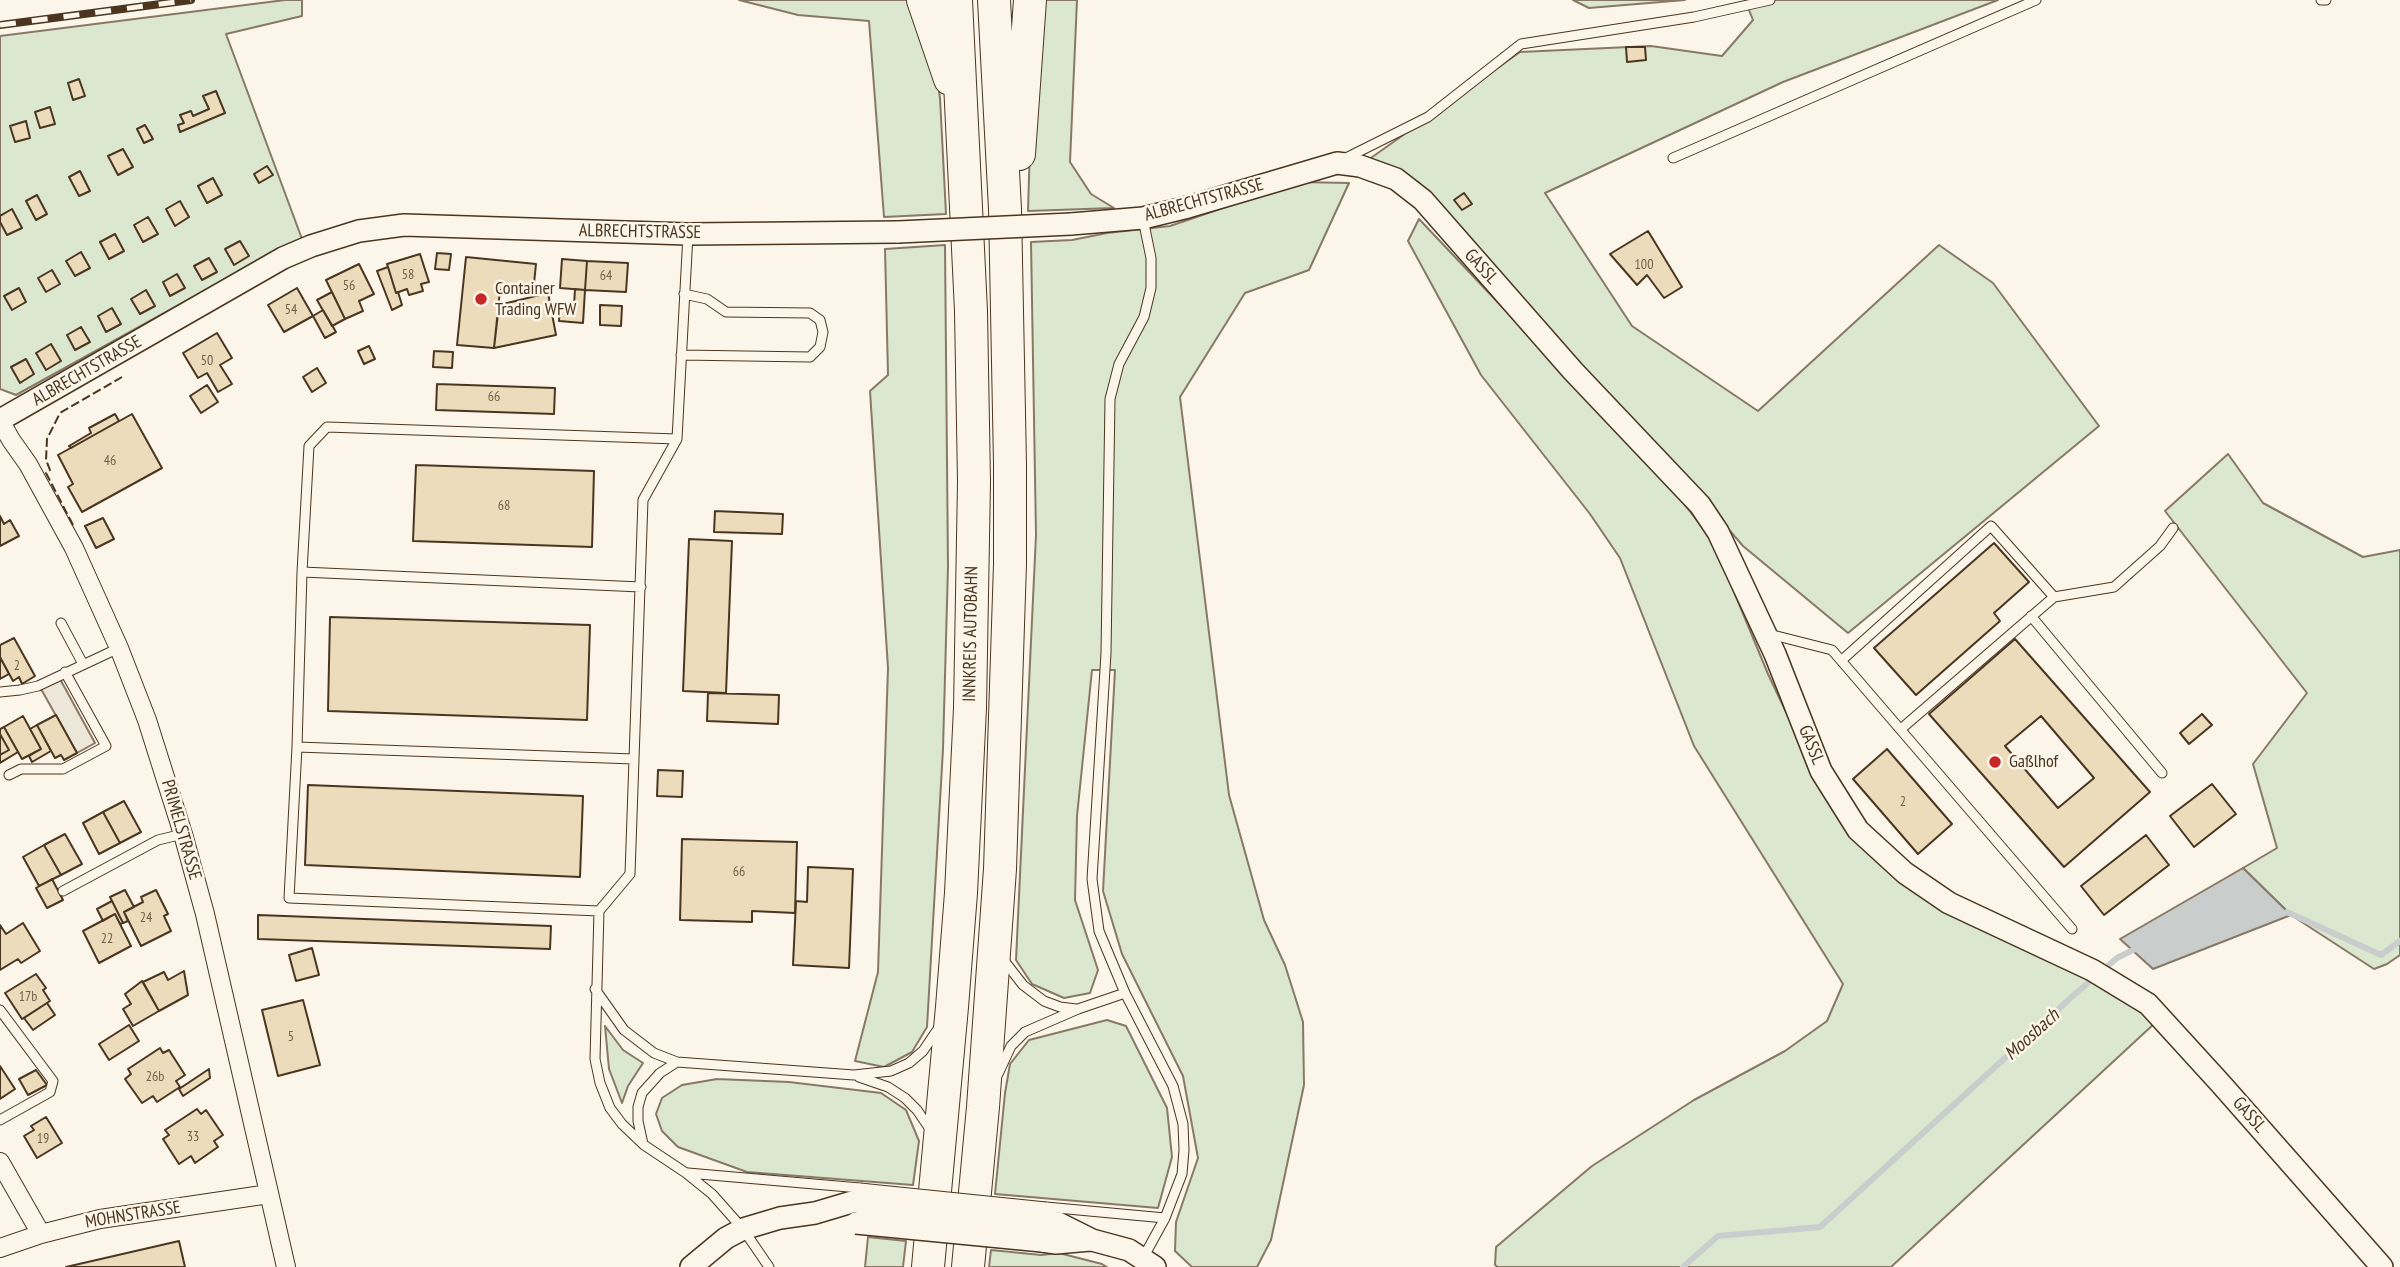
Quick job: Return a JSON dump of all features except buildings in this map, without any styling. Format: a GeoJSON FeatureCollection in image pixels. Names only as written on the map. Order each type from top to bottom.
{"type":"FeatureCollection","features":[{"type":"Feature","properties":{"kind":"highway"},"geometry":{"type":"LineString","coordinates":[[923,0],[963,120]]}},
{"type":"Feature","properties":{"kind":"highway","name":"INNKREIS AUTOBAHN"},"geometry":{"type":"LineString","coordinates":[[928,1267],[961,893],[970,708],[974,482],[971,311],[956,0]]}},
{"type":"Feature","properties":{"kind":"highway","name":"INNKREIS AUTOBAHN"},"geometry":{"type":"LineString","coordinates":[[968,1267],[995,949],[1010,564],[1005,209],[994,0]]}},
{"type":"Feature","properties":{"kind":"highway"},"geometry":{"type":"LineString","coordinates":[[1005,209],[1019,153],[1030,0]]}},
{"type":"Feature","properties":{"kind":"street","name":"ALBRECHTSTRASSE"},"geometry":{"type":"LineString","coordinates":[[0,420],[283,258],[311,246],[359,232],[404,225],[688,234],[898,232],[1071,224],[1143,218],[1328,166]]}},
{"type":"Feature","properties":{"kind":"street","name":"GASSL"},"geometry":{"type":"LineString","coordinates":[[1328,166],[1360,166],[1396,178],[1423,200],[1573,371],[1700,505],[1718,532],[1774,654],[1821,771],[1858,830],[1905,873],[1949,903],[2098,974],[2148,1004],[2382,1267]]}},
{"type":"Feature","properties":{"kind":"street","name":"PRIMELSTRASSE"},"geometry":{"type":"LineString","coordinates":[[0,420],[28,464],[74,548],[119,648],[147,720],[205,914],[286,1267]]}},
{"type":"Feature","properties":{"kind":"street"},"geometry":{"type":"LineString","coordinates":[[0,1162],[41,1234]]}},
{"type":"Feature","properties":{"kind":"street","name":"MOHNSTRASSE"},"geometry":{"type":"LineString","coordinates":[[0,1248],[100,1219],[269,1194]]}},
{"type":"Feature","properties":{"kind":"street"},"geometry":{"type":"LineString","coordinates":[[691,1267],[716,1246],[743,1229],[780,1217],[858,1205],[1044,1223],[1056,1243],[1092,1240],[1110,1243],[1149,1263]]}},
{"type":"Feature","properties":{"kind":"lane"},"geometry":{"type":"LineString","coordinates":[[1328,166],[1428,117],[1521,44],[1694,17],[1770,0]]}},
{"type":"Feature","properties":{"kind":"lane"},"geometry":{"type":"LineString","coordinates":[[1673,158],[2036,0]]}},
{"type":"Feature","properties":{"kind":"lane"},"geometry":{"type":"LineString","coordinates":[[1143,218],[1151,258],[1151,288],[1144,317],[1119,364],[1110,399],[1106,653],[1092,879],[1100,931],[1125,993],[1173,1087],[1183,1124],[1182,1174],[1149,1263]]}},
{"type":"Feature","properties":{"kind":"lane"},"geometry":{"type":"LineString","coordinates":[[688,234],[677,439],[643,500],[630,874],[599,911],[595,1059],[600,1083],[610,1108],[622,1124],[644,1145],[712,1194],[743,1229],[769,1267]]}},
{"type":"Feature","properties":{"kind":"lane"},"geometry":{"type":"LineString","coordinates":[[681,355],[810,357],[820,347],[823,332],[820,320],[810,313],[726,312],[707,299],[684,294]]}},
{"type":"Feature","properties":{"kind":"lane"},"geometry":{"type":"LineString","coordinates":[[599,911],[289,898],[309,446],[327,427],[677,439]]}},
{"type":"Feature","properties":{"kind":"lane"},"geometry":{"type":"LineString","coordinates":[[1842,660],[1991,526],[2054,597]]}},
{"type":"Feature","properties":{"kind":"lane"},"geometry":{"type":"LineString","coordinates":[[1901,729],[2054,597],[2114,587],[2160,546],[2173,528]]}},
{"type":"Feature","properties":{"kind":"lane"},"geometry":{"type":"LineString","coordinates":[[302,572],[641,587]]}},
{"type":"Feature","properties":{"kind":"lane"},"geometry":{"type":"LineString","coordinates":[[2031,616],[2162,773]]}},
{"type":"Feature","properties":{"kind":"lane"},"geometry":{"type":"LineString","coordinates":[[61,623],[83,664]]}},
{"type":"Feature","properties":{"kind":"lane"},"geometry":{"type":"LineString","coordinates":[[1764,633],[1832,650],[2072,929]]}},
{"type":"Feature","properties":{"kind":"lane"},"geometry":{"type":"LineString","coordinates":[[0,692],[37,686],[119,648]]}},
{"type":"Feature","properties":{"kind":"lane"},"geometry":{"type":"LineString","coordinates":[[9,775],[21,769],[63,769],[106,746],[65,672]]}},
{"type":"Feature","properties":{"kind":"lane"},"geometry":{"type":"LineString","coordinates":[[297,747],[634,759]]}},
{"type":"Feature","properties":{"kind":"lane"},"geometry":{"type":"LineString","coordinates":[[63,891],[158,840],[183,834]]}},
{"type":"Feature","properties":{"kind":"lane"},"geometry":{"type":"LineString","coordinates":[[995,949],[1023,985],[1044,1001],[1060,1007],[1078,1009]]}},
{"type":"Feature","properties":{"kind":"lane"},"geometry":{"type":"LineString","coordinates":[[596,989],[612,1014],[632,1037],[654,1053],[677,1062],[855,1075],[891,1071],[909,1063],[923,1051],[952,1007]]}},
{"type":"Feature","properties":{"kind":"lane"},"geometry":{"type":"LineString","coordinates":[[983,1107],[1017,1038],[1039,1025],[1125,993]]}},
{"type":"Feature","properties":{"kind":"lane"},"geometry":{"type":"LineString","coordinates":[[0,1010],[53,1082],[50,1092],[0,1120]]}},
{"type":"Feature","properties":{"kind":"lane"},"geometry":{"type":"LineString","coordinates":[[644,1145],[638,1121],[642,1093],[660,1073],[677,1062]]}},
{"type":"Feature","properties":{"kind":"lane"},"geometry":{"type":"LineString","coordinates":[[855,1075],[888,1087],[905,1098],[917,1110],[940,1143]]}},
{"type":"Feature","properties":{"kind":"lane"},"geometry":{"type":"LineString","coordinates":[[686,1173],[858,1205],[1044,1223],[1165,1218]]}},
{"type":"Feature","properties":{"kind":"green space"},"geometry":{"type":"Polygon","coordinates":[[[302,0],[302,16],[226,34],[302,239],[16,395],[0,389],[0,36],[302,0]]]}},
{"type":"Feature","properties":{"kind":"green space"},"geometry":{"type":"Polygon","coordinates":[[[739,0],[907,0],[932,43],[940,98],[946,214],[884,217],[869,21],[798,15],[739,0]]]}},
{"type":"Feature","properties":{"kind":"green space"},"geometry":{"type":"Polygon","coordinates":[[[1038,0],[1077,0],[1070,162],[1091,194],[1114,208],[1028,211],[1032,78],[1038,0]]]}},
{"type":"Feature","properties":{"kind":"green space"},"geometry":{"type":"Polygon","coordinates":[[[1573,0],[1685,0],[1589,8],[1573,0]]]}},
{"type":"Feature","properties":{"kind":"green space"},"geometry":{"type":"Polygon","coordinates":[[[1745,0],[1998,0],[1783,82],[1545,193],[1632,326],[1758,411],[1939,245],[1993,283],[2099,426],[1848,633],[1743,546],[1649,437],[1547,330],[1418,182],[1361,165],[1520,52],[1651,46],[1722,56],[1753,20],[1745,0]]]}},
{"type":"Feature","properties":{"kind":"green space"},"geometry":{"type":"Polygon","coordinates":[[[1299,182],[1349,183],[1309,270],[1245,293],[1180,397],[1229,795],[1264,920],[1285,965],[1303,1022],[1304,1085],[1271,1240],[1257,1267],[1192,1267],[1175,1251],[1176,1222],[1198,1158],[1183,1076],[1122,954],[1103,891],[1115,670],[1092,670],[1077,816],[1075,900],[1098,970],[1090,993],[1064,998],[1032,984],[1016,960],[1036,535],[1031,242],[1072,240],[1170,226],[1299,182]]]}},
{"type":"Feature","properties":{"kind":"green space"},"geometry":{"type":"Polygon","coordinates":[[[1419,219],[1664,478],[1713,541],[1768,674],[1822,788],[1880,864],[2103,983],[2155,1023],[1891,1267],[1495,1265],[1496,1247],[1592,1166],[1694,1100],[1785,1051],[1827,1021],[1843,984],[1694,746],[1620,558],[1590,514],[1481,375],[1408,241],[1419,219]]]}},
{"type":"Feature","properties":{"kind":"green space"},"geometry":{"type":"Polygon","coordinates":[[[945,245],[948,567],[943,749],[927,1027],[912,1052],[884,1067],[855,1061],[878,972],[888,668],[870,391],[888,375],[885,249],[945,245]]]}},
{"type":"Feature","properties":{"kind":"green space"},"geometry":{"type":"Polygon","coordinates":[[[2228,454],[2263,503],[2363,557],[2400,550],[2400,955],[2374,969],[2291,915],[2243,868],[2277,848],[2253,764],[2307,693],[2165,511],[2228,454]]]}},
{"type":"Feature","properties":{"kind":"green space"},"geometry":{"type":"Polygon","coordinates":[[[1107,1020],[1126,1026],[1167,1108],[1172,1157],[1158,1208],[995,1194],[1010,1064],[1029,1040],[1107,1020]]]}},
{"type":"Feature","properties":{"kind":"green space"},"geometry":{"type":"Polygon","coordinates":[[[605,1026],[623,1050],[643,1063],[628,1086],[622,1103],[609,1069],[605,1026]]]}},
{"type":"Feature","properties":{"kind":"green space"},"geometry":{"type":"Polygon","coordinates":[[[717,1079],[789,1082],[881,1093],[906,1110],[919,1141],[913,1185],[747,1172],[678,1147],[662,1131],[656,1114],[662,1098],[682,1085],[717,1079]]]}},
{"type":"Feature","properties":{"kind":"green space"},"geometry":{"type":"Polygon","coordinates":[[[868,1237],[906,1241],[903,1267],[865,1267],[868,1237]]]}},
{"type":"Feature","properties":{"kind":"green space"},"geometry":{"type":"Polygon","coordinates":[[[991,1250],[1041,1255],[1059,1253],[1107,1267],[989,1267],[991,1250]]]}},
{"type":"Feature","properties":{"kind":"shaded area"},"geometry":{"type":"Polygon","coordinates":[[[60,679],[95,743],[77,753],[41,689],[60,679]]]}},
{"type":"Feature","properties":{"kind":"shaded area"},"geometry":{"type":"Polygon","coordinates":[[[2243,868],[2291,915],[2153,969],[2120,939],[2243,868]]]}},
{"type":"Feature","properties":{"kind":"waterway","name":"Moosbach"},"geometry":{"type":"LineString","coordinates":[[2287,912],[2381,955],[2400,941]]}},
{"type":"Feature","properties":{"kind":"waterway","name":"Moosbach"},"geometry":{"type":"LineString","coordinates":[[1683,1267],[1718,1236],[1820,1227],[2075,994],[2117,958],[2139,947]]}},
{"type":"Feature","properties":{"kind":"railway"},"geometry":{"type":"LineString","coordinates":[[0,25],[191,0]]}},
{"type":"Feature","properties":{"kind":"fence"},"geometry":{"type":"LineString","coordinates":[[73,525],[46,473],[50,470],[46,460],[47,439],[60,413],[122,377]]}},
{"type":"Feature","properties":{"kind":"place","name":"Container Trading WFW"},"geometry":{"type":"Point","coordinates":[481,299]}},
{"type":"Feature","properties":{"kind":"place","name":"Gaßlhof"},"geometry":{"type":"Point","coordinates":[1995,762]}}]}
